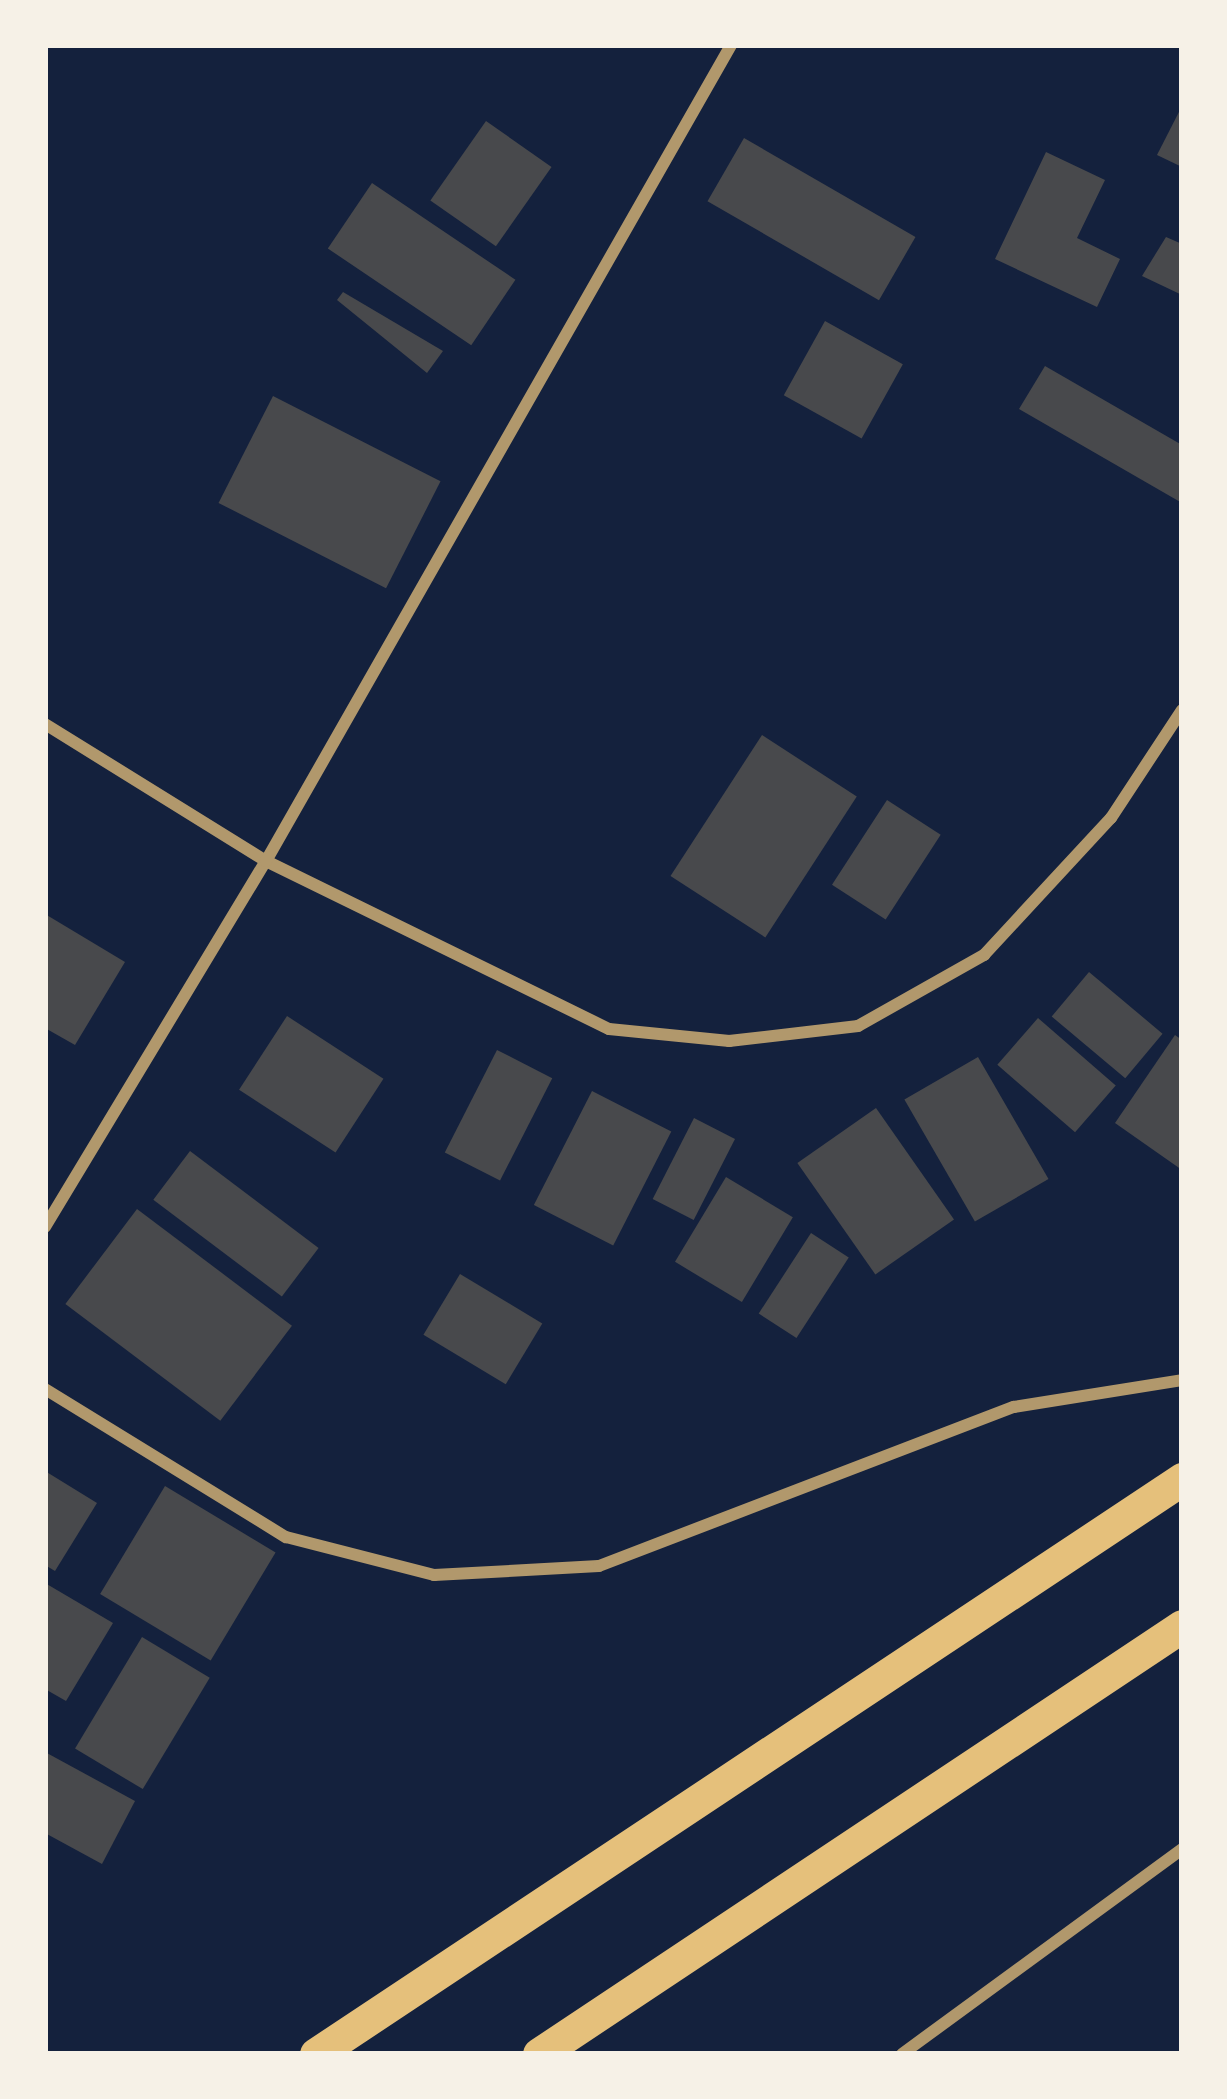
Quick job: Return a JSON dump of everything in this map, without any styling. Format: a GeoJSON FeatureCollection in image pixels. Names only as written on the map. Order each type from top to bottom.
{"type":"FeatureCollection","features":[{"type":"Feature","properties":{"kind":"highway"},"geometry":{"type":"LineString","coordinates":[[316,2054],[1182,1479]]}},
{"type":"Feature","properties":{"kind":"highway"},"geometry":{"type":"LineString","coordinates":[[539,2054],[1182,1626]]}},
{"type":"Feature","properties":{"kind":"street"},"geometry":{"type":"LineString","coordinates":[[45,1227],[266,861],[731,45]]}},
{"type":"Feature","properties":{"kind":"street"},"geometry":{"type":"LineString","coordinates":[[45,724],[266,861],[609,1029],[729,1041],[858,1026],[984,956],[1111,818],[1182,710]]}},
{"type":"Feature","properties":{"kind":"street"},"geometry":{"type":"LineString","coordinates":[[45,1389],[286,1537],[434,1575],[599,1566],[1014,1407],[1182,1380]]}},
{"type":"Feature","properties":{"kind":"street"},"geometry":{"type":"LineString","coordinates":[[902,2054],[1182,1849]]}},
{"type":"Feature","properties":{"kind":"building"},"geometry":{"type":"Polygon","coordinates":[[[1182,106],[1182,167],[1157,155],[1182,106]]]}},
{"type":"Feature","properties":{"kind":"building"},"geometry":{"type":"Polygon","coordinates":[[[486,121],[552,167],[496,246],[430,200],[486,121]]]}},
{"type":"Feature","properties":{"kind":"building"},"geometry":{"type":"Polygon","coordinates":[[[744,138],[915,237],[879,300],[708,201],[744,138]]]}},
{"type":"Feature","properties":{"kind":"building"},"geometry":{"type":"Polygon","coordinates":[[[1046,152],[1105,180],[1077,238],[1120,259],[1097,307],[995,259],[1046,152]]]}},
{"type":"Feature","properties":{"kind":"building"},"geometry":{"type":"Polygon","coordinates":[[[372,183],[515,280],[471,345],[328,248],[372,183]]]}},
{"type":"Feature","properties":{"kind":"building"},"geometry":{"type":"Polygon","coordinates":[[[1166,237],[1182,244],[1182,295],[1142,276],[1166,237]]]}},
{"type":"Feature","properties":{"kind":"building"},"geometry":{"type":"Polygon","coordinates":[[[343,292],[443,351],[427,373],[337,300],[343,292]]]}},
{"type":"Feature","properties":{"kind":"building"},"geometry":{"type":"Polygon","coordinates":[[[825,321],[903,364],[862,438],[784,395],[825,321]]]}},
{"type":"Feature","properties":{"kind":"building"},"geometry":{"type":"Polygon","coordinates":[[[1045,366],[1182,445],[1182,503],[1019,409],[1045,366]]]}},
{"type":"Feature","properties":{"kind":"building"},"geometry":{"type":"Polygon","coordinates":[[[273,396],[441,481],[386,588],[219,503],[273,396]]]}},
{"type":"Feature","properties":{"kind":"building"},"geometry":{"type":"Polygon","coordinates":[[[762,735],[857,797],[765,937],[671,876],[762,735]]]}},
{"type":"Feature","properties":{"kind":"building"},"geometry":{"type":"Polygon","coordinates":[[[887,800],[941,835],[886,920],[832,885],[887,800]]]}},
{"type":"Feature","properties":{"kind":"building"},"geometry":{"type":"Polygon","coordinates":[[[45,914],[125,962],[75,1045],[45,1028],[45,914]]]}},
{"type":"Feature","properties":{"kind":"building"},"geometry":{"type":"Polygon","coordinates":[[[1089,972],[1163,1034],[1125,1078],[1052,1016],[1089,972]]]}},
{"type":"Feature","properties":{"kind":"building"},"geometry":{"type":"Polygon","coordinates":[[[287,1016],[383,1079],[336,1152],[239,1090],[287,1016]]]}},
{"type":"Feature","properties":{"kind":"building"},"geometry":{"type":"Polygon","coordinates":[[[1038,1018],[1116,1086],[1075,1132],[997,1065],[1038,1018]]]}},
{"type":"Feature","properties":{"kind":"building"},"geometry":{"type":"Polygon","coordinates":[[[1175,1035],[1182,1040],[1182,1170],[1115,1123],[1175,1035]]]}},
{"type":"Feature","properties":{"kind":"building"},"geometry":{"type":"Polygon","coordinates":[[[497,1050],[552,1078],[500,1181],[445,1152],[497,1050]]]}},
{"type":"Feature","properties":{"kind":"building"},"geometry":{"type":"Polygon","coordinates":[[[978,1057],[1048,1179],[975,1222],[904,1100],[978,1057]]]}},
{"type":"Feature","properties":{"kind":"building"},"geometry":{"type":"Polygon","coordinates":[[[592,1091],[671,1131],[613,1245],[534,1205],[592,1091]]]}},
{"type":"Feature","properties":{"kind":"building"},"geometry":{"type":"Polygon","coordinates":[[[876,1108],[954,1219],[875,1274],[797,1163],[876,1108]]]}},
{"type":"Feature","properties":{"kind":"building"},"geometry":{"type":"Polygon","coordinates":[[[694,1118],[735,1139],[694,1220],[653,1199],[694,1118]]]}},
{"type":"Feature","properties":{"kind":"building"},"geometry":{"type":"Polygon","coordinates":[[[190,1151],[319,1248],[282,1297],[153,1200],[190,1151]]]}},
{"type":"Feature","properties":{"kind":"building"},"geometry":{"type":"Polygon","coordinates":[[[726,1177],[793,1217],[742,1302],[675,1262],[726,1177]]]}},
{"type":"Feature","properties":{"kind":"building"},"geometry":{"type":"Polygon","coordinates":[[[137,1209],[292,1326],[220,1421],[65,1304],[137,1209]]]}},
{"type":"Feature","properties":{"kind":"building"},"geometry":{"type":"Polygon","coordinates":[[[811,1233],[849,1258],[796,1338],[759,1314],[811,1233]]]}},
{"type":"Feature","properties":{"kind":"building"},"geometry":{"type":"Polygon","coordinates":[[[460,1274],[542,1323],[506,1384],[423,1335],[460,1274]]]}},
{"type":"Feature","properties":{"kind":"building"},"geometry":{"type":"Polygon","coordinates":[[[45,1471],[97,1503],[55,1571],[45,1565],[45,1471]]]}},
{"type":"Feature","properties":{"kind":"building"},"geometry":{"type":"Polygon","coordinates":[[[165,1486],[276,1552],[211,1660],[100,1594],[165,1486]]]}},
{"type":"Feature","properties":{"kind":"building"},"geometry":{"type":"Polygon","coordinates":[[[45,1583],[113,1623],[66,1701],[45,1689],[45,1583]]]}},
{"type":"Feature","properties":{"kind":"building"},"geometry":{"type":"Polygon","coordinates":[[[142,1637],[210,1678],[143,1789],[75,1748],[142,1637]]]}},
{"type":"Feature","properties":{"kind":"building"},"geometry":{"type":"Polygon","coordinates":[[[45,1752],[135,1801],[102,1864],[45,1833],[45,1752]]]}}]}
